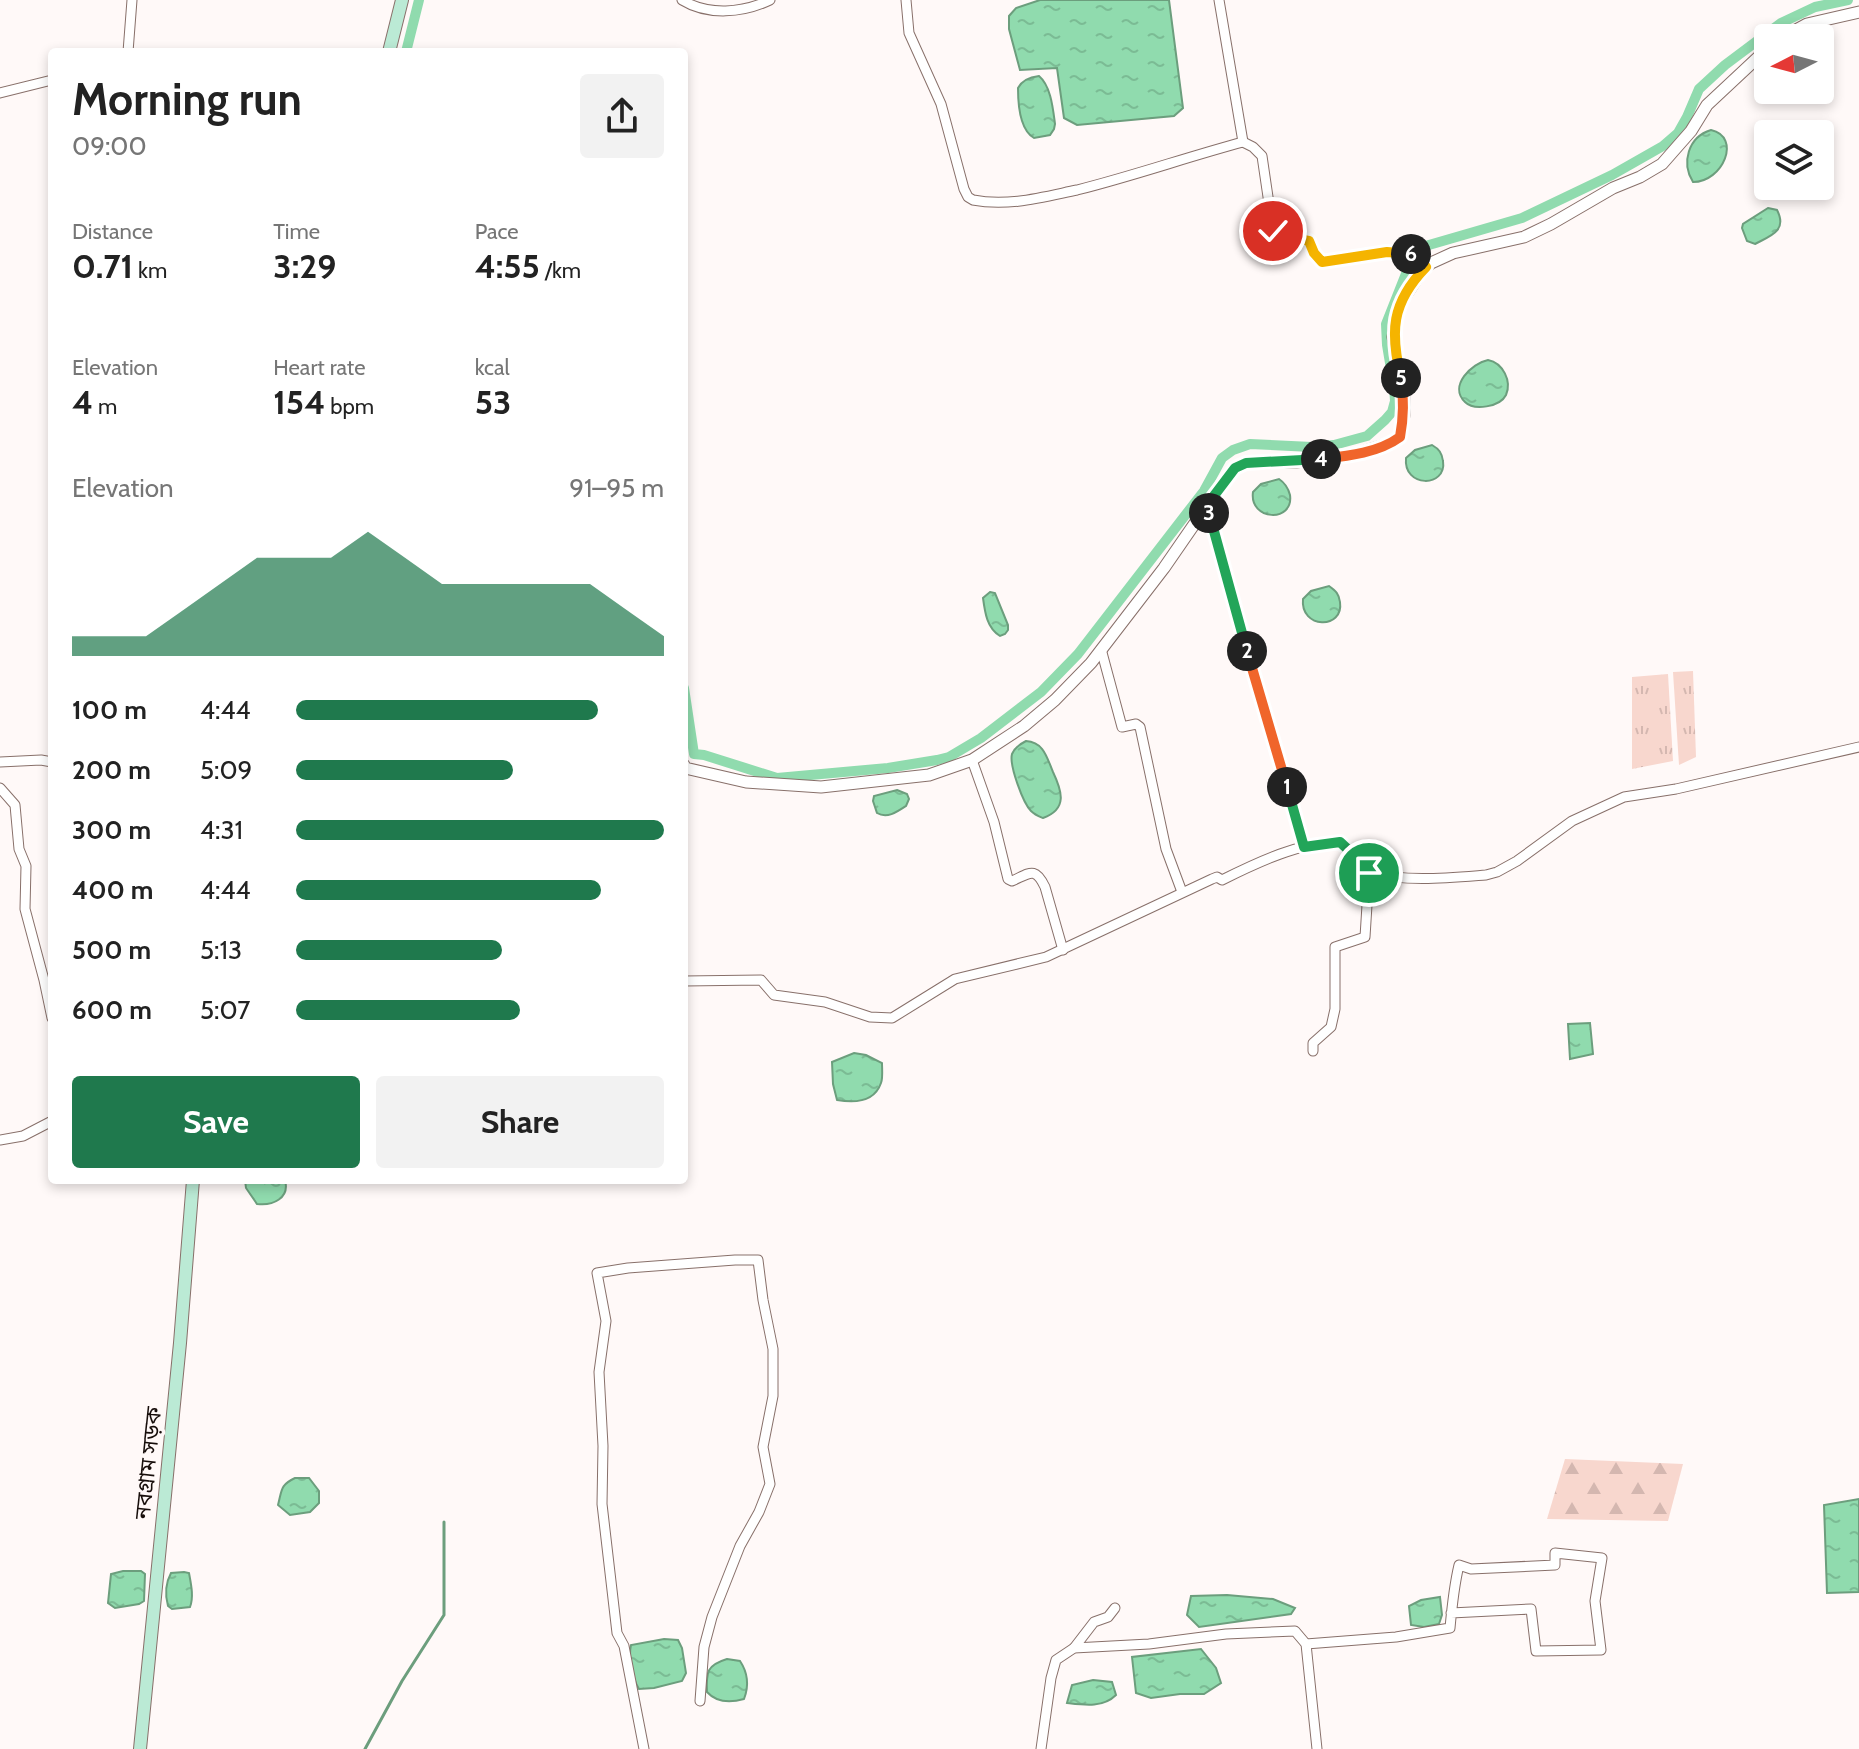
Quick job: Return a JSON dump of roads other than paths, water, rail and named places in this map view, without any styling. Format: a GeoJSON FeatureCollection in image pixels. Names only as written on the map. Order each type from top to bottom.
{"type":"FeatureCollection","features":[{"type":"Feature","properties":{"kind":"main road"},"geometry":{"type":"LineString","coordinates":[[390,48],[402,0]]}},
{"type":"Feature","properties":{"kind":"main road","name":"নবগ্রাম সড়ক"},"geometry":{"type":"LineString","coordinates":[[140,1749],[193,1184]]}},
{"type":"Feature","properties":{"kind":"street"},"geometry":{"type":"LineString","coordinates":[[128,48],[132,0]]}},
{"type":"Feature","properties":{"kind":"street"},"geometry":{"type":"LineString","coordinates":[[682,0],[710,11],[746,10],[770,0]]}},
{"type":"Feature","properties":{"kind":"street"},"geometry":{"type":"LineString","coordinates":[[906,0],[909,33],[941,104],[964,189],[973,200],[1020,201],[1047,197],[1138,174],[1243,142],[1262,156],[1276,238],[1287,242],[1306,239],[1322,262],[1401,252],[1414,255],[1426,267]]}},
{"type":"Feature","properties":{"kind":"street"},"geometry":{"type":"LineString","coordinates":[[1219,0],[1243,142]]}},
{"type":"Feature","properties":{"kind":"street"},"geometry":{"type":"LineString","coordinates":[[1807,24],[1859,12]]}},
{"type":"Feature","properties":{"kind":"street"},"geometry":{"type":"LineString","coordinates":[[688,769],[746,782],[821,787],[929,775],[972,760],[1024,726],[1091,663],[1235,468],[1246,463],[1296,462],[1356,454],[1400,437],[1404,397],[1394,345],[1396,318],[1410,289],[1426,267],[1453,253],[1524,237],[1662,164],[1685,139],[1707,105],[1754,61]]}},
{"type":"Feature","properties":{"kind":"street"},"geometry":{"type":"LineString","coordinates":[[0,93],[48,85]]}},
{"type":"Feature","properties":{"kind":"street"},"geometry":{"type":"LineString","coordinates":[[1207,505],[1232,602],[1304,847]]}},
{"type":"Feature","properties":{"kind":"street"},"geometry":{"type":"LineString","coordinates":[[1101,649],[1122,727],[1136,724],[1140,727],[1166,849],[1182,892]]}},
{"type":"Feature","properties":{"kind":"street"},"geometry":{"type":"LineString","coordinates":[[688,981],[761,980],[774,995],[825,1002],[870,1017],[892,1018],[955,979],[1046,957],[1216,877],[1223,880],[1304,847],[1340,842],[1369,873],[1388,878],[1474,876],[1497,872],[1572,821],[1624,797],[1676,789],[1859,747]]}},
{"type":"Feature","properties":{"kind":"street"},"geometry":{"type":"LineString","coordinates":[[972,760],[994,822],[1008,879],[1012,881],[1030,873],[1041,878],[1063,950]]}},
{"type":"Feature","properties":{"kind":"street"},"geometry":{"type":"LineString","coordinates":[[0,762],[48,761]]}},
{"type":"Feature","properties":{"kind":"street"},"geometry":{"type":"LineString","coordinates":[[0,788],[15,805],[19,849],[26,866],[25,909],[48,999]]}},
{"type":"Feature","properties":{"kind":"street"},"geometry":{"type":"LineString","coordinates":[[1313,1051],[1313,1043],[1331,1027],[1335,1009],[1335,947],[1365,937],[1369,873]]}},
{"type":"Feature","properties":{"kind":"street"},"geometry":{"type":"LineString","coordinates":[[0,1140],[23,1136],[48,1123]]}},
{"type":"Feature","properties":{"kind":"street"},"geometry":{"type":"LineString","coordinates":[[644,1749],[624,1646],[617,1633],[604,1520],[599,1372],[606,1321],[597,1273],[628,1268],[758,1260],[773,1349],[773,1396],[763,1447],[770,1484],[740,1546],[712,1617],[704,1647],[700,1701]]}},
{"type":"Feature","properties":{"kind":"street"},"geometry":{"type":"LineString","coordinates":[[1306,1644],[1396,1637],[1450,1628],[1451,1613],[1453,1592],[1459,1565],[1471,1569],[1555,1565],[1555,1553],[1602,1558],[1595,1601],[1601,1650],[1536,1651],[1531,1609],[1451,1613]]}},
{"type":"Feature","properties":{"kind":"street"},"geometry":{"type":"LineString","coordinates":[[1041,1749],[1056,1660],[1074,1648],[1094,1622],[1108,1617],[1115,1608]]}},
{"type":"Feature","properties":{"kind":"street"},"geometry":{"type":"LineString","coordinates":[[1074,1648],[1295,1631],[1306,1644],[1317,1749]]}},
{"type":"Feature","properties":{"kind":"water"},"geometry":{"type":"Polygon","coordinates":[[[1040,0],[1169,0],[1183,108],[1174,116],[1077,125],[1064,118],[1057,68],[1020,70],[1009,29],[1009,16],[1016,8],[1040,0]]]}},
{"type":"Feature","properties":{"kind":"water"},"geometry":{"type":"Polygon","coordinates":[[[1039,76],[1049,92],[1055,124],[1050,135],[1034,138],[1023,123],[1018,88],[1027,79],[1039,76]]]}},
{"type":"Feature","properties":{"kind":"water"},"geometry":{"type":"Polygon","coordinates":[[[1711,130],[1720,134],[1725,141],[1725,159],[1713,175],[1693,182],[1689,175],[1689,152],[1697,138],[1711,130]]]}},
{"type":"Feature","properties":{"kind":"water"},"geometry":{"type":"Polygon","coordinates":[[[1768,208],[1777,210],[1779,228],[1755,244],[1747,241],[1743,224],[1768,208]]]}},
{"type":"Feature","properties":{"kind":"water"},"geometry":{"type":"Polygon","coordinates":[[[1488,360],[1505,373],[1508,384],[1506,395],[1493,405],[1469,405],[1460,396],[1461,382],[1469,370],[1488,360]]]}},
{"type":"Feature","properties":{"kind":"water"},"geometry":{"type":"Polygon","coordinates":[[[1432,445],[1441,453],[1442,470],[1432,480],[1417,479],[1407,468],[1406,458],[1415,450],[1432,445]]]}},
{"type":"Feature","properties":{"kind":"water"},"geometry":{"type":"Polygon","coordinates":[[[1279,479],[1290,495],[1289,504],[1279,514],[1264,513],[1254,502],[1253,492],[1261,484],[1279,479]]]}},
{"type":"Feature","properties":{"kind":"water"},"geometry":{"type":"Polygon","coordinates":[[[1329,586],[1339,597],[1339,611],[1329,621],[1314,621],[1304,609],[1303,599],[1311,591],[1329,586]]]}},
{"type":"Feature","properties":{"kind":"water"},"geometry":{"type":"Polygon","coordinates":[[[990,592],[995,593],[1008,625],[1008,630],[1000,636],[992,629],[986,615],[983,598],[990,592]]]}},
{"type":"Feature","properties":{"kind":"water"},"geometry":{"type":"Polygon","coordinates":[[[1026,741],[1037,744],[1044,752],[1060,793],[1060,804],[1056,810],[1043,818],[1028,807],[1017,784],[1013,766],[1013,752],[1026,741]]]}},
{"type":"Feature","properties":{"kind":"water"},"geometry":{"type":"Polygon","coordinates":[[[897,790],[907,794],[909,799],[906,806],[888,815],[877,813],[874,796],[897,790]]]}},
{"type":"Feature","properties":{"kind":"water"},"geometry":{"type":"Polygon","coordinates":[[[1590,1023],[1593,1054],[1570,1059],[1568,1024],[1590,1023]]]}},
{"type":"Feature","properties":{"kind":"water"},"geometry":{"type":"Polygon","coordinates":[[[854,1053],[882,1063],[881,1083],[874,1095],[868,1098],[837,1100],[832,1062],[854,1053]]]}},
{"type":"Feature","properties":{"kind":"water"},"geometry":{"type":"Polygon","coordinates":[[[246,1184],[286,1186],[283,1196],[269,1204],[257,1204],[246,1184]]]}},
{"type":"Feature","properties":{"kind":"water"},"geometry":{"type":"Polygon","coordinates":[[[295,1478],[309,1478],[319,1491],[319,1503],[310,1512],[290,1515],[278,1505],[284,1486],[295,1478]]]}},
{"type":"Feature","properties":{"kind":"water"},"geometry":{"type":"Polygon","coordinates":[[[1859,1499],[1859,1592],[1827,1593],[1824,1505],[1859,1499]]]}},
{"type":"Feature","properties":{"kind":"water"},"geometry":{"type":"Polygon","coordinates":[[[141,1571],[145,1574],[144,1601],[115,1608],[108,1603],[111,1574],[141,1571]]]}},
{"type":"Feature","properties":{"kind":"water"},"geometry":{"type":"Polygon","coordinates":[[[171,1573],[189,1573],[191,1582],[190,1607],[172,1609],[166,1598],[168,1581],[171,1573]]]}},
{"type":"Feature","properties":{"kind":"water"},"geometry":{"type":"Polygon","coordinates":[[[1191,1596],[1273,1599],[1295,1608],[1291,1614],[1199,1627],[1187,1615],[1191,1596]]]}},
{"type":"Feature","properties":{"kind":"water"},"geometry":{"type":"Polygon","coordinates":[[[1440,1597],[1442,1615],[1439,1624],[1424,1627],[1411,1625],[1409,1606],[1421,1600],[1440,1597]]]}},
{"type":"Feature","properties":{"kind":"water"},"geometry":{"type":"Polygon","coordinates":[[[664,1639],[678,1640],[682,1648],[686,1673],[682,1681],[639,1689],[631,1668],[631,1645],[664,1639]]]}},
{"type":"Feature","properties":{"kind":"water"},"geometry":{"type":"Polygon","coordinates":[[[1201,1649],[1216,1668],[1221,1683],[1204,1694],[1151,1698],[1136,1693],[1132,1657],[1201,1649]]]}},
{"type":"Feature","properties":{"kind":"water"},"geometry":{"type":"Polygon","coordinates":[[[727,1659],[740,1661],[745,1670],[747,1684],[744,1699],[724,1701],[707,1692],[709,1670],[727,1659]]]}},
{"type":"Feature","properties":{"kind":"water"},"geometry":{"type":"Polygon","coordinates":[[[1093,1680],[1112,1682],[1116,1695],[1099,1704],[1067,1703],[1072,1685],[1093,1680]]]}},
{"type":"Feature","properties":{"kind":"waterway"},"geometry":{"type":"LineString","coordinates":[[407,48],[419,0]]}},
{"type":"Feature","properties":{"kind":"waterway"},"geometry":{"type":"LineString","coordinates":[[1422,247],[1522,218],[1612,175],[1663,146],[1678,133],[1699,89],[1725,65],[1781,23],[1815,7],[1848,0]]}},
{"type":"Feature","properties":{"kind":"waterway"},"geometry":{"type":"LineString","coordinates":[[688,714],[694,754],[777,778],[888,768],[937,760],[949,757],[981,738],[1041,692],[1078,654],[1204,491],[1222,458],[1250,444],[1334,445],[1367,436],[1385,420],[1392,412],[1395,401],[1386,324],[1411,261]]}},
{"type":"Feature","properties":{"kind":"waterway"},"geometry":{"type":"LineString","coordinates":[[365,1749],[402,1681],[444,1615],[444,1522]]}}]}
